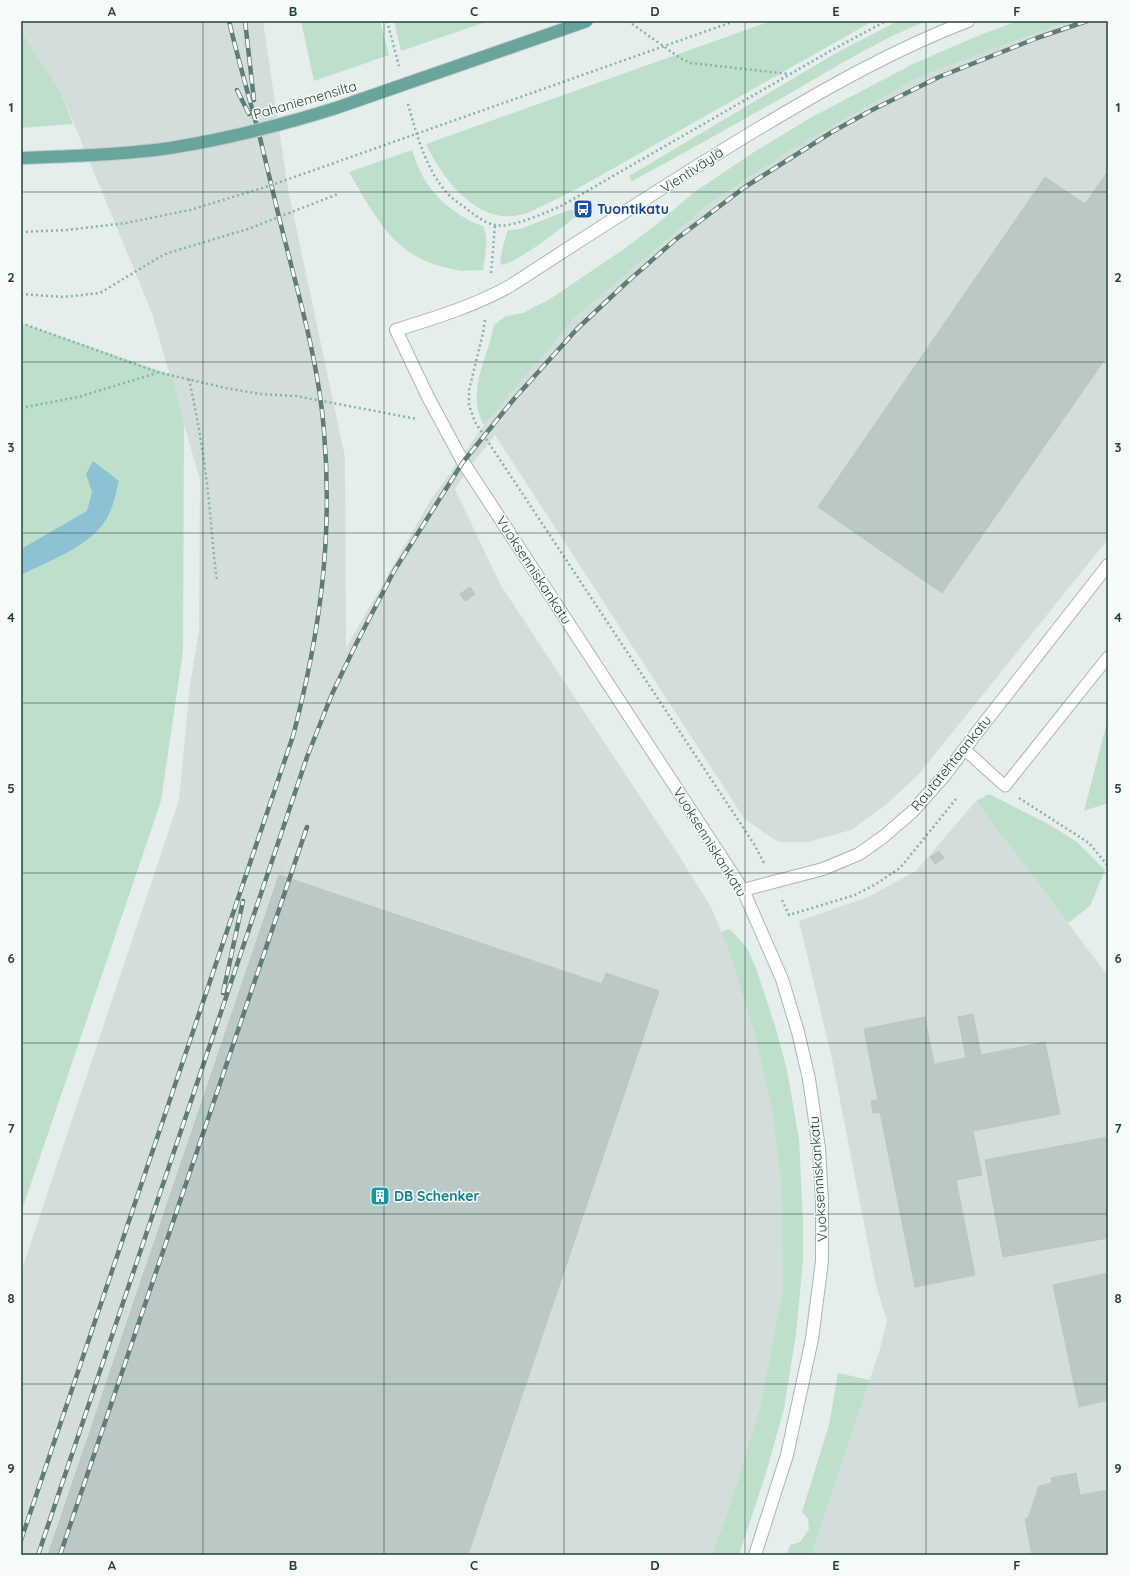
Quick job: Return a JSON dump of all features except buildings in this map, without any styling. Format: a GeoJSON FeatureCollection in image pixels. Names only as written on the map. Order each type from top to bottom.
{"type":"FeatureCollection","features":[{"type":"Feature","properties":{"kind":"main road","name":"Pahaniemensilta"},"geometry":{"type":"LineString","coordinates":[[21,158],[69,156],[170,148],[237,135],[301,119],[336,108],[587,21]]}},
{"type":"Feature","properties":{"kind":"street","name":"Vientiväylä"},"geometry":{"type":"LineString","coordinates":[[396,330],[487,299],[510,286],[722,150],[840,80],[915,42],[968,21]]}},
{"type":"Feature","properties":{"kind":"street","name":"Vuoksenniskankatu"},"geometry":{"type":"LineString","coordinates":[[396,330],[443,424],[468,469],[743,890],[782,979],[798,1032],[810,1087],[819,1148],[822,1201],[822,1261],[812,1339],[787,1455],[755,1555]]}},
{"type":"Feature","properties":{"kind":"street","name":"Rautatehtaankatu"},"geometry":{"type":"LineString","coordinates":[[743,890],[823,869],[859,854],[883,837],[912,812],[944,776],[1108,565]]}},
{"type":"Feature","properties":{"kind":"lane"},"geometry":{"type":"LineString","coordinates":[[964,749],[1005,786],[1108,657]]}},
{"type":"Feature","properties":{"kind":"path"},"geometry":{"type":"LineString","coordinates":[[387,21],[400,72]]}},
{"type":"Feature","properties":{"kind":"path"},"geometry":{"type":"LineString","coordinates":[[628,21],[680,58],[691,63],[790,74]]}},
{"type":"Feature","properties":{"kind":"path"},"geometry":{"type":"LineString","coordinates":[[21,232],[67,230],[126,223],[190,210],[357,155],[735,21]]}},
{"type":"Feature","properties":{"kind":"path"},"geometry":{"type":"LineString","coordinates":[[408,101],[426,158],[439,182],[449,194],[474,215],[495,226],[523,221],[561,206],[790,74],[886,21]]}},
{"type":"Feature","properties":{"kind":"path"},"geometry":{"type":"LineString","coordinates":[[21,294],[64,297],[100,293],[168,253],[248,229],[338,194]]}},
{"type":"Feature","properties":{"kind":"path"},"geometry":{"type":"LineString","coordinates":[[495,226],[483,333],[469,390],[469,405],[475,422],[754,844]]}},
{"type":"Feature","properties":{"kind":"path"},"geometry":{"type":"LineString","coordinates":[[21,323],[157,372],[260,394],[296,396],[443,424]]}},
{"type":"Feature","properties":{"kind":"path"},"geometry":{"type":"LineString","coordinates":[[21,408],[78,397],[157,372]]}},
{"type":"Feature","properties":{"kind":"path"},"geometry":{"type":"LineString","coordinates":[[189,379],[198,419],[209,503],[212,550],[216,580]]}},
{"type":"Feature","properties":{"kind":"path"},"geometry":{"type":"LineString","coordinates":[[1005,786],[1021,800],[1089,843],[1108,866]]}},
{"type":"Feature","properties":{"kind":"path"},"geometry":{"type":"LineString","coordinates":[[789,916],[855,895],[876,884],[900,868],[956,799]]}},
{"type":"Feature","properties":{"kind":"shaded area"},"geometry":{"type":"Polygon","coordinates":[[[21,21],[263,21],[288,189],[345,457],[346,648],[430,501],[484,425],[575,318],[710,203],[793,149],[917,78],[1068,21],[1108,21],[1108,539],[919,774],[887,804],[851,830],[808,842],[779,842],[744,818],[495,435],[468,469],[455,489],[500,584],[678,854],[711,907],[727,945],[754,1032],[772,1110],[781,1180],[783,1289],[760,1407],[731,1502],[712,1555],[58,1555],[303,821],[53,1555],[21,1555],[21,1272],[179,800],[190,685],[199,630],[200,480],[152,313],[60,90],[21,31],[21,21]]]}},
{"type":"Feature","properties":{"kind":"shaded area"},"geometry":{"type":"Polygon","coordinates":[[[976,801],[1108,976],[1108,1555],[816,1555],[812,1554],[880,1349],[887,1321],[876,1285],[832,1059],[799,921],[868,897],[916,871],[976,801]]]}},
{"type":"Feature","properties":{"kind":"green space"},"geometry":{"type":"Polygon","coordinates":[[[301,21],[380,21],[389,55],[314,81],[301,21]]]}},
{"type":"Feature","properties":{"kind":"green space"},"geometry":{"type":"Polygon","coordinates":[[[394,21],[489,21],[401,51],[394,21]]]}},
{"type":"Feature","properties":{"kind":"green space"},"geometry":{"type":"Polygon","coordinates":[[[771,21],[873,21],[584,185],[524,214],[504,216],[489,213],[476,206],[451,184],[441,171],[426,144],[771,21]]]}},
{"type":"Feature","properties":{"kind":"green space"},"geometry":{"type":"Polygon","coordinates":[[[898,21],[927,21],[860,53],[632,181],[629,176],[836,53],[898,21]]]}},
{"type":"Feature","properties":{"kind":"green space"},"geometry":{"type":"Polygon","coordinates":[[[1017,21],[1068,21],[917,78],[793,149],[710,203],[575,318],[484,425],[479,412],[477,387],[494,325],[506,316],[523,313],[550,299],[624,249],[657,224],[693,193],[754,152],[812,117],[913,64],[975,37],[1017,21]]]}},
{"type":"Feature","properties":{"kind":"green space"},"geometry":{"type":"Polygon","coordinates":[[[21,31],[60,90],[73,124],[21,128],[21,31]]]}},
{"type":"Feature","properties":{"kind":"green space"},"geometry":{"type":"Polygon","coordinates":[[[412,150],[417,165],[426,182],[439,198],[455,212],[483,226],[486,242],[483,270],[461,271],[443,267],[426,261],[411,253],[386,230],[376,217],[349,172],[412,150]]]}},
{"type":"Feature","properties":{"kind":"green space"},"geometry":{"type":"Polygon","coordinates":[[[569,210],[576,210],[579,214],[534,248],[504,265],[501,264],[500,262],[503,246],[508,230],[520,229],[569,210]]]}},
{"type":"Feature","properties":{"kind":"green space"},"geometry":{"type":"Polygon","coordinates":[[[24,324],[172,375],[184,424],[183,651],[161,801],[21,1213],[21,330],[24,324]]]}},
{"type":"Feature","properties":{"kind":"green space"},"geometry":{"type":"Polygon","coordinates":[[[1108,718],[1108,803],[1084,811],[1108,718]]]}},
{"type":"Feature","properties":{"kind":"green space"},"geometry":{"type":"Polygon","coordinates":[[[989,794],[1050,825],[1077,842],[1105,870],[1090,906],[1068,923],[976,801],[989,794]]]}},
{"type":"Feature","properties":{"kind":"green space"},"geometry":{"type":"Polygon","coordinates":[[[730,929],[747,948],[756,968],[776,1029],[787,1070],[799,1139],[803,1220],[803,1261],[796,1334],[784,1409],[765,1476],[739,1555],[712,1555],[731,1502],[760,1407],[783,1289],[781,1180],[772,1110],[754,1032],[727,945],[721,932],[730,929]]]}},
{"type":"Feature","properties":{"kind":"green space"},"geometry":{"type":"Polygon","coordinates":[[[838,1373],[870,1380],[812,1553],[816,1555],[787,1555],[790,1545],[800,1542],[809,1529],[808,1519],[802,1512],[829,1425],[838,1373]]]}},
{"type":"Feature","properties":{"kind":"water"},"geometry":{"type":"Polygon","coordinates":[[[93,461],[119,481],[114,502],[109,514],[102,525],[83,543],[21,575],[21,549],[87,511],[92,492],[86,474],[93,461]]]}},
{"type":"Feature","properties":{"kind":"railway"},"geometry":{"type":"LineString","coordinates":[[21,1540],[293,736],[317,623],[322,585],[327,510],[322,407],[314,359],[303,312],[259,134],[229,21]]}},
{"type":"Feature","properties":{"kind":"railway"},"geometry":{"type":"LineString","coordinates":[[245,21],[254,100]]}},
{"type":"Feature","properties":{"kind":"railway"},"geometry":{"type":"LineString","coordinates":[[38,1555],[307,757],[332,694],[394,571],[463,462],[514,399],[577,329],[675,240],[745,187],[832,132],[870,111],[939,77],[1037,38],[1087,21]]}},
{"type":"Feature","properties":{"kind":"railway"},"geometry":{"type":"LineString","coordinates":[[237,90],[249,114]]}},
{"type":"Feature","properties":{"kind":"railway"},"geometry":{"type":"LineString","coordinates":[[60,1555],[307,827]]}},
{"type":"Feature","properties":{"kind":"railway"},"geometry":{"type":"LineString","coordinates":[[223,993],[243,901]]}},
{"type":"Feature","properties":{"kind":"place","name":"Tuontikatu"},"geometry":{"type":"Point","coordinates":[583,209]}},
{"type":"Feature","properties":{"kind":"place","name":"DB Schenker"},"geometry":{"type":"Point","coordinates":[380,1196]}}]}
